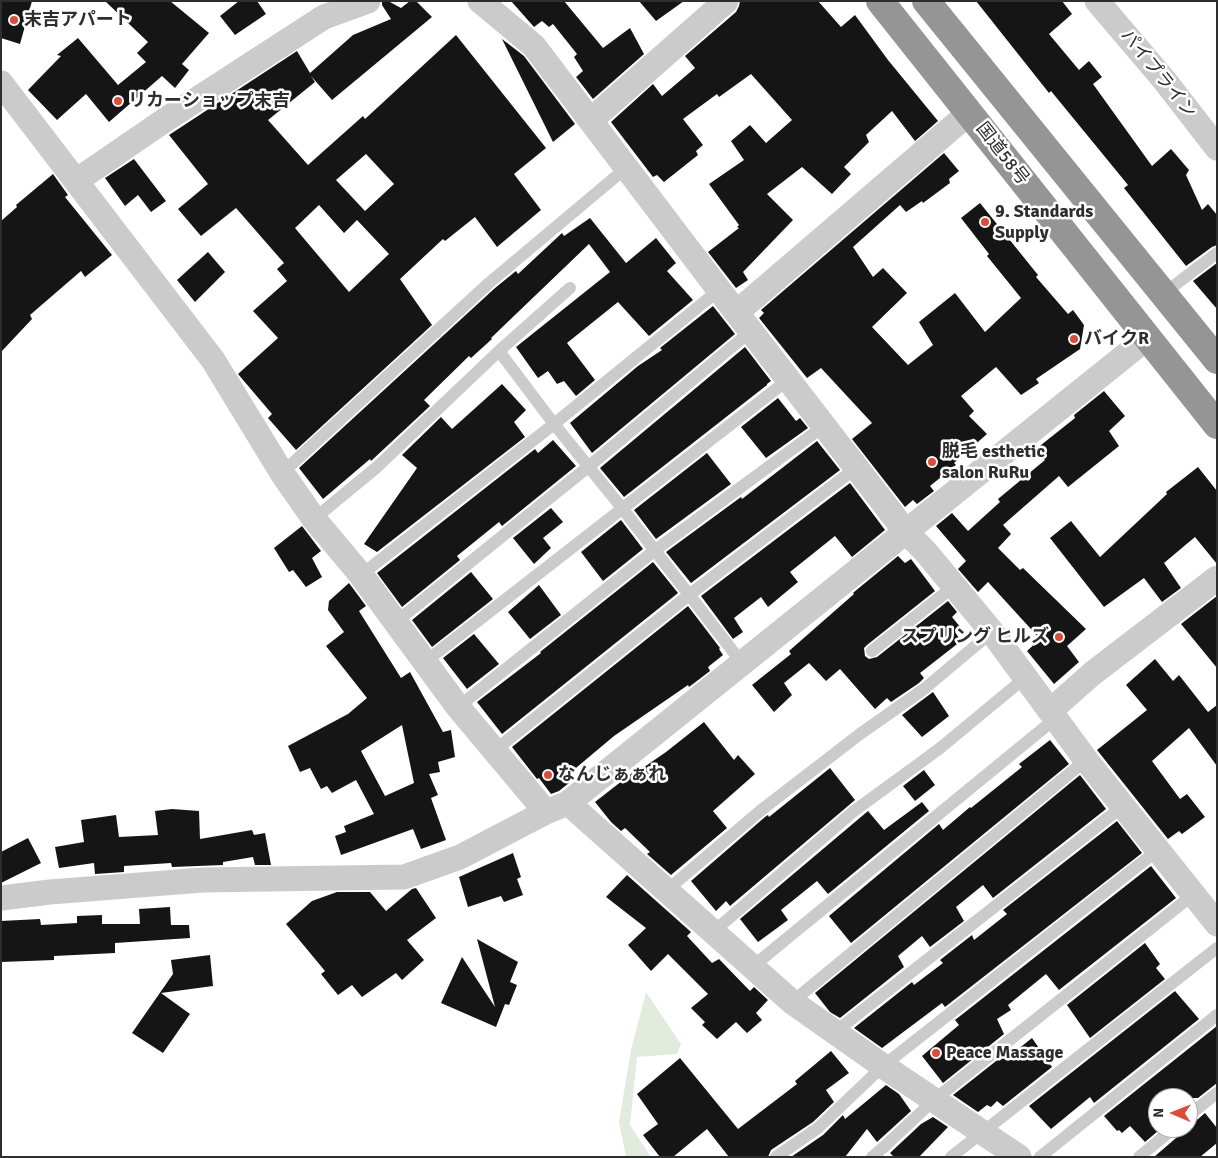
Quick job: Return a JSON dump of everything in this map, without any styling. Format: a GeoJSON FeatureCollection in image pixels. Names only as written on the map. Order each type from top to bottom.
{"type":"FeatureCollection","features":[{"type":"Feature","properties":{"kind":"highway","name":"国道58号"},"geometry":{"type":"LineString","coordinates":[[880,1],[1217,425]]}},
{"type":"Feature","properties":{"kind":"highway","name":"国道58号"},"geometry":{"type":"LineString","coordinates":[[926,1],[1217,360]]}},
{"type":"Feature","properties":{"kind":"street"},"geometry":{"type":"LineString","coordinates":[[76,182],[165,120],[324,17],[368,1]]}},
{"type":"Feature","properties":{"kind":"street"},"geometry":{"type":"LineString","coordinates":[[480,1],[534,46],[856,468],[906,532],[925,551],[992,632],[1086,760],[1217,924]]}},
{"type":"Feature","properties":{"kind":"street"},"geometry":{"type":"LineString","coordinates":[[591,120],[726,1]]}},
{"type":"Feature","properties":{"kind":"street","name":"パイプライン"},"geometry":{"type":"LineString","coordinates":[[1097,1],[1165,80],[1217,148]]}},
{"type":"Feature","properties":{"kind":"street"},"geometry":{"type":"LineString","coordinates":[[1,83],[76,182],[130,248],[213,360],[282,473],[314,520],[361,575],[458,707],[494,751],[557,808],[666,891],[792,1002],[883,1066],[1019,1157]]}},
{"type":"Feature","properties":{"kind":"street"},"geometry":{"type":"LineString","coordinates":[[744,322],[969,113]]}},
{"type":"Feature","properties":{"kind":"street"},"geometry":{"type":"LineString","coordinates":[[1,898],[50,892],[204,880],[404,877],[460,857],[557,808],[742,663],[1147,338]]}},
{"type":"Feature","properties":{"kind":"street"},"geometry":{"type":"LineString","coordinates":[[1053,715],[1093,673],[1217,578]]}},
{"type":"Feature","properties":{"kind":"lane"},"geometry":{"type":"LineString","coordinates":[[282,473],[489,283],[626,168]]}},
{"type":"Feature","properties":{"kind":"lane"},"geometry":{"type":"LineString","coordinates":[[1163,294],[1217,253]]}},
{"type":"Feature","properties":{"kind":"lane"},"geometry":{"type":"LineString","coordinates":[[314,520],[377,467],[499,351],[570,288]]}},
{"type":"Feature","properties":{"kind":"lane"},"geometry":{"type":"LineString","coordinates":[[361,575],[554,424],[719,290]]}},
{"type":"Feature","properties":{"kind":"lane"},"geometry":{"type":"LineString","coordinates":[[396,622],[588,467],[744,322]]}},
{"type":"Feature","properties":{"kind":"lane"},"geometry":{"type":"LineString","coordinates":[[499,351],[742,663]]}},
{"type":"Feature","properties":{"kind":"lane"},"geometry":{"type":"LineString","coordinates":[[425,662],[788,379]]}},
{"type":"Feature","properties":{"kind":"lane"},"geometry":{"type":"LineString","coordinates":[[458,707],[654,551],[824,426]]}},
{"type":"Feature","properties":{"kind":"lane"},"geometry":{"type":"LineString","coordinates":[[494,751],[689,596],[856,468]]}},
{"type":"Feature","properties":{"kind":"lane"},"geometry":{"type":"LineString","coordinates":[[872,652],[954,586]]}},
{"type":"Feature","properties":{"kind":"lane"},"geometry":{"type":"LineString","coordinates":[[666,891],[760,811],[860,734],[924,689],[992,632]]}},
{"type":"Feature","properties":{"kind":"lane"},"geometry":{"type":"LineString","coordinates":[[712,932],[854,811],[939,749],[1026,677]]}},
{"type":"Feature","properties":{"kind":"lane"},"geometry":{"type":"LineString","coordinates":[[752,967],[1053,715]]}},
{"type":"Feature","properties":{"kind":"lane"},"geometry":{"type":"LineString","coordinates":[[792,1002],[1086,760]]}},
{"type":"Feature","properties":{"kind":"lane"},"geometry":{"type":"LineString","coordinates":[[835,1032],[1123,806]]}},
{"type":"Feature","properties":{"kind":"lane"},"geometry":{"type":"LineString","coordinates":[[776,1157],[818,1128],[883,1066],[1158,850]]}},
{"type":"Feature","properties":{"kind":"lane"},"geometry":{"type":"LineString","coordinates":[[872,1157],[934,1100],[1194,894]]}},
{"type":"Feature","properties":{"kind":"lane"},"geometry":{"type":"LineString","coordinates":[[951,1157],[1217,948]]}},
{"type":"Feature","properties":{"kind":"lane"},"geometry":{"type":"LineString","coordinates":[[1040,1157],[1217,1015]]}},
{"type":"Feature","properties":{"kind":"lane"},"geometry":{"type":"LineString","coordinates":[[1198,1108],[1217,1093]]}},
{"type":"Feature","properties":{"kind":"lane"},"geometry":{"type":"LineString","coordinates":[[1139,1157],[1162,1138]]}},
{"type":"Feature","properties":{"kind":"shaded area"},"geometry":{"type":"Polygon","coordinates":[[[646,992],[681,1044],[677,1054],[637,1057],[630,1125],[651,1157],[626,1157],[619,1122],[631,1050],[646,992]]]}},
{"type":"Feature","properties":{"kind":"building","name":"末吉アパート"},"geometry":{"type":"Polygon","coordinates":[[[1,1],[32,1],[20,44],[1,38],[1,1]]]}},
{"type":"Feature","properties":{"kind":"building"},"geometry":{"type":"Polygon","coordinates":[[[105,1],[170,1],[209,33],[182,64],[189,70],[175,88],[162,76],[109,122],[86,94],[57,120],[28,90],[61,56],[57,55],[78,38],[118,85],[146,62],[137,53],[148,42],[105,1]]]}},
{"type":"Feature","properties":{"kind":"building"},"geometry":{"type":"Polygon","coordinates":[[[239,1],[257,1],[266,14],[235,35],[220,16],[239,1]]]}},
{"type":"Feature","properties":{"kind":"building"},"geometry":{"type":"Polygon","coordinates":[[[382,1],[388,1],[401,8],[410,1],[416,1],[432,17],[332,100],[311,76],[315,82],[268,120],[308,165],[363,116],[365,119],[456,35],[546,148],[514,174],[541,210],[497,247],[475,217],[445,241],[443,239],[400,279],[432,325],[296,450],[268,418],[272,414],[238,374],[278,338],[253,311],[287,281],[277,269],[284,263],[236,208],[201,236],[178,209],[208,184],[169,135],[297,51],[310,73],[353,35],[391,19],[382,5],[382,1]],[[366,154],[336,180],[365,211],[394,184],[366,154]],[[319,205],[295,228],[349,292],[389,254],[357,220],[344,233],[319,205]]]}},
{"type":"Feature","properties":{"kind":"building"},"geometry":{"type":"Polygon","coordinates":[[[511,1],[564,1],[603,48],[630,28],[644,54],[593,99],[576,77],[583,71],[574,57],[577,54],[553,24],[549,27],[542,21],[534,27],[511,1]]]}},
{"type":"Feature","properties":{"kind":"building"},"geometry":{"type":"Polygon","coordinates":[[[639,1],[684,1],[656,21],[639,1]]]}},
{"type":"Feature","properties":{"kind":"building"},"geometry":{"type":"Polygon","coordinates":[[[740,1],[818,1],[841,27],[855,15],[888,60],[938,121],[915,141],[892,111],[866,135],[869,142],[844,167],[851,174],[832,194],[802,167],[767,194],[793,220],[743,272],[748,280],[736,288],[708,252],[739,228],[737,227],[739,225],[709,184],[744,160],[731,141],[750,125],[766,143],[792,120],[751,74],[719,97],[717,94],[683,119],[703,145],[696,151],[698,155],[664,182],[657,175],[653,177],[611,122],[653,84],[662,96],[695,68],[685,56],[736,12],[740,1]]]}},
{"type":"Feature","properties":{"kind":"building"},"geometry":{"type":"Polygon","coordinates":[[[976,1],[1062,1],[1072,14],[1049,34],[1079,70],[1089,61],[1102,77],[1093,84],[1152,166],[1171,149],[1189,170],[1186,175],[1202,210],[1208,204],[1217,215],[1217,245],[1186,266],[1124,188],[1128,185],[1051,91],[1049,93],[976,1]]]}},
{"type":"Feature","properties":{"kind":"building"},"geometry":{"type":"Polygon","coordinates":[[[502,39],[524,56],[575,124],[553,142],[502,39]]]}},
{"type":"Feature","properties":{"kind":"building"},"geometry":{"type":"Polygon","coordinates":[[[944,153],[959,171],[949,179],[950,183],[923,203],[922,201],[906,212],[900,205],[853,247],[873,277],[883,268],[907,293],[872,327],[908,365],[933,345],[919,322],[955,293],[985,332],[1021,298],[987,256],[989,254],[961,218],[980,203],[1038,275],[1036,277],[1068,314],[1073,310],[1084,325],[1080,349],[1036,379],[1039,383],[1021,395],[996,367],[961,396],[974,411],[969,416],[987,434],[954,463],[956,465],[930,486],[934,491],[917,504],[913,500],[905,507],[852,439],[872,423],[821,368],[807,378],[759,318],[764,313],[761,310],[944,153]]]}},
{"type":"Feature","properties":{"kind":"building"},"geometry":{"type":"Polygon","coordinates":[[[134,159],[166,201],[151,212],[138,195],[125,206],[105,178],[134,159]]]}},
{"type":"Feature","properties":{"kind":"building"},"geometry":{"type":"Polygon","coordinates":[[[53,174],[68,195],[65,197],[112,255],[85,277],[81,271],[30,315],[32,319],[1,352],[1,221],[17,207],[16,205],[53,174]]]}},
{"type":"Feature","properties":{"kind":"building"},"geometry":{"type":"Polygon","coordinates":[[[590,218],[626,263],[656,238],[676,263],[667,271],[693,300],[649,336],[618,302],[567,343],[595,380],[576,396],[564,381],[557,384],[548,371],[538,378],[516,347],[610,272],[589,244],[492,339],[471,358],[469,356],[424,400],[430,406],[371,461],[370,459],[323,499],[299,468],[495,288],[516,271],[518,274],[562,233],[564,236],[590,218]]]}},
{"type":"Feature","properties":{"kind":"building"},"geometry":{"type":"Polygon","coordinates":[[[208,252],[225,272],[195,302],[177,280],[208,252]]]}},
{"type":"Feature","properties":{"kind":"building"},"geometry":{"type":"Polygon","coordinates":[[[1217,263],[1217,309],[1193,281],[1217,263]]]}},
{"type":"Feature","properties":{"kind":"building"},"geometry":{"type":"Polygon","coordinates":[[[713,306],[735,334],[592,453],[570,423],[638,366],[662,350],[660,348],[713,306]]]}},
{"type":"Feature","properties":{"kind":"building"},"geometry":{"type":"Polygon","coordinates":[[[745,347],[771,381],[624,497],[600,468],[745,347]]]}},
{"type":"Feature","properties":{"kind":"building"},"geometry":{"type":"Polygon","coordinates":[[[502,384],[526,410],[514,422],[525,437],[377,552],[364,544],[417,468],[402,455],[441,417],[452,429],[502,384]]]}},
{"type":"Feature","properties":{"kind":"building"},"geometry":{"type":"Polygon","coordinates":[[[1104,391],[1125,416],[1109,431],[1119,446],[1068,487],[1059,476],[1003,525],[1011,534],[998,548],[1020,570],[1023,568],[1086,629],[1067,646],[1079,662],[1054,684],[1027,651],[1040,639],[988,582],[978,592],[958,569],[966,561],[936,526],[952,513],[968,531],[1000,502],[998,499],[1045,460],[1036,449],[1075,418],[1074,415],[1104,391]]]}},
{"type":"Feature","properties":{"kind":"building"},"geometry":{"type":"Polygon","coordinates":[[[778,398],[796,421],[800,418],[808,428],[766,458],[741,427],[778,398]]]}},
{"type":"Feature","properties":{"kind":"building"},"geometry":{"type":"Polygon","coordinates":[[[553,440],[576,466],[502,526],[499,522],[457,556],[460,560],[402,607],[377,573],[535,449],[538,453],[553,440]]]}},
{"type":"Feature","properties":{"kind":"building"},"geometry":{"type":"Polygon","coordinates":[[[817,441],[840,470],[691,583],[666,552],[741,497],[742,499],[817,441]]]}},
{"type":"Feature","properties":{"kind":"building"},"geometry":{"type":"Polygon","coordinates":[[[707,453],[731,484],[656,539],[634,510],[707,453]]]}},
{"type":"Feature","properties":{"kind":"building"},"geometry":{"type":"Polygon","coordinates":[[[1198,467],[1217,491],[1217,564],[1195,537],[1164,563],[1181,588],[1162,602],[1144,578],[1104,607],[1050,538],[1071,521],[1100,557],[1167,494],[1166,492],[1198,467]]]}},
{"type":"Feature","properties":{"kind":"building"},"geometry":{"type":"Polygon","coordinates":[[[850,483],[885,530],[852,557],[835,536],[790,572],[798,582],[768,607],[761,597],[734,618],[743,632],[733,639],[701,596],[850,483]]]}},
{"type":"Feature","properties":{"kind":"building"},"geometry":{"type":"Polygon","coordinates":[[[551,508],[563,522],[543,538],[551,548],[534,564],[513,538],[551,508]]]}},
{"type":"Feature","properties":{"kind":"building"},"geometry":{"type":"Polygon","coordinates":[[[621,520],[643,549],[603,581],[581,552],[621,520]]]}},
{"type":"Feature","properties":{"kind":"building"},"geometry":{"type":"Polygon","coordinates":[[[302,526],[321,551],[312,558],[322,577],[306,587],[293,570],[289,572],[274,548],[302,526]]]}},
{"type":"Feature","properties":{"kind":"building"},"geometry":{"type":"Polygon","coordinates":[[[898,556],[905,563],[911,559],[935,591],[867,645],[864,648],[865,656],[869,659],[877,657],[948,601],[957,612],[952,617],[961,628],[955,632],[961,641],[920,673],[924,678],[919,683],[891,702],[887,698],[875,709],[840,669],[826,681],[809,663],[784,683],[792,695],[774,712],[752,685],[791,654],[789,651],[854,592],[898,556]]]}},
{"type":"Feature","properties":{"kind":"building"},"geometry":{"type":"Polygon","coordinates":[[[653,562],[678,593],[502,734],[477,702],[653,562]]]}},
{"type":"Feature","properties":{"kind":"building"},"geometry":{"type":"Polygon","coordinates":[[[471,572],[493,599],[432,647],[412,620],[471,572]]]}},
{"type":"Feature","properties":{"kind":"building"},"geometry":{"type":"Polygon","coordinates":[[[349,583],[366,606],[359,611],[401,678],[410,672],[443,732],[451,730],[455,757],[438,762],[440,772],[429,774],[438,795],[431,798],[446,840],[421,849],[413,829],[341,855],[335,836],[346,832],[344,826],[374,814],[356,780],[332,793],[327,786],[321,789],[310,768],[300,772],[288,746],[348,714],[367,698],[326,646],[344,632],[328,610],[329,601],[349,583]],[[402,725],[361,751],[385,796],[414,783],[402,725]]]}},
{"type":"Feature","properties":{"kind":"building"},"geometry":{"type":"Polygon","coordinates":[[[539,585],[561,615],[530,639],[508,612],[539,585]]]}},
{"type":"Feature","properties":{"kind":"building"},"geometry":{"type":"Polygon","coordinates":[[[1217,596],[1217,668],[1181,624],[1217,596]]]}},
{"type":"Feature","properties":{"kind":"building"},"geometry":{"type":"Polygon","coordinates":[[[688,606],[720,648],[723,655],[708,667],[710,671],[689,687],[688,685],[614,736],[564,778],[569,783],[559,791],[551,794],[512,747],[688,606]]]}},
{"type":"Feature","properties":{"kind":"building"},"geometry":{"type":"Polygon","coordinates":[[[474,634],[499,664],[467,689],[443,658],[474,634]]]}},
{"type":"Feature","properties":{"kind":"building"},"geometry":{"type":"Polygon","coordinates":[[[1155,659],[1173,681],[1179,675],[1208,712],[1217,705],[1217,766],[1189,728],[1152,761],[1180,799],[1187,794],[1205,817],[1182,834],[1179,831],[1168,839],[1097,750],[1147,710],[1126,685],[1155,659]]]}},
{"type":"Feature","properties":{"kind":"building"},"geometry":{"type":"Polygon","coordinates":[[[933,692],[949,716],[922,737],[902,715],[933,692]]]}},
{"type":"Feature","properties":{"kind":"building"},"geometry":{"type":"Polygon","coordinates":[[[704,722],[734,760],[738,755],[755,774],[713,811],[727,828],[671,875],[647,854],[650,852],[625,828],[621,831],[611,822],[595,802],[636,770],[637,772],[666,752],[704,722]]]}},
{"type":"Feature","properties":{"kind":"building"},"geometry":{"type":"Polygon","coordinates":[[[1050,740],[1069,764],[851,943],[829,916],[939,824],[943,830],[971,808],[1022,767],[1019,764],[1050,740]]]}},
{"type":"Feature","properties":{"kind":"building"},"geometry":{"type":"Polygon","coordinates":[[[830,768],[855,800],[730,906],[726,901],[716,911],[691,881],[765,817],[768,815],[769,817],[830,768]]]}},
{"type":"Feature","properties":{"kind":"building"},"geometry":{"type":"Polygon","coordinates":[[[924,770],[935,785],[915,801],[903,786],[924,770]]]}},
{"type":"Feature","properties":{"kind":"building"},"geometry":{"type":"Polygon","coordinates":[[[1080,775],[1106,809],[993,898],[983,885],[956,907],[964,921],[930,947],[922,936],[898,956],[904,967],[840,1018],[830,1012],[815,993],[1080,775]]]}},
{"type":"Feature","properties":{"kind":"building"},"geometry":{"type":"Polygon","coordinates":[[[922,802],[929,811],[828,894],[817,881],[781,910],[788,920],[758,942],[740,919],[868,811],[884,830],[922,802]]]}},
{"type":"Feature","properties":{"kind":"building"},"geometry":{"type":"Polygon","coordinates":[[[172,809],[199,811],[200,839],[252,830],[254,835],[265,833],[271,865],[255,865],[253,857],[223,862],[223,865],[172,867],[171,863],[124,866],[124,872],[95,874],[94,863],[59,868],[55,847],[84,842],[81,820],[116,815],[119,837],[158,835],[155,811],[172,809]]]}},
{"type":"Feature","properties":{"kind":"building"},"geometry":{"type":"Polygon","coordinates":[[[1117,821],[1142,853],[945,1007],[942,1003],[882,1048],[854,1028],[912,982],[914,985],[943,963],[940,960],[972,935],[974,940],[1007,914],[1003,910],[1117,821]]]}},
{"type":"Feature","properties":{"kind":"building"},"geometry":{"type":"Polygon","coordinates":[[[28,838],[41,863],[1,883],[1,852],[28,838]]]}},
{"type":"Feature","properties":{"kind":"building"},"geometry":{"type":"Polygon","coordinates":[[[513,853],[521,877],[517,879],[523,895],[504,902],[501,896],[468,907],[459,877],[513,853]]]}},
{"type":"Feature","properties":{"kind":"building"},"geometry":{"type":"Polygon","coordinates":[[[1151,866],[1176,898],[1059,990],[1046,974],[1008,1005],[1011,1010],[997,1019],[1004,1034],[943,1083],[922,1056],[959,1025],[955,1020],[1151,866]]]}},
{"type":"Feature","properties":{"kind":"building"},"geometry":{"type":"Polygon","coordinates":[[[627,875],[691,932],[687,936],[712,963],[719,959],[750,991],[754,987],[768,1000],[756,1013],[762,1020],[747,1033],[736,1022],[717,1039],[702,1025],[705,1022],[691,1008],[708,994],[668,954],[651,971],[628,945],[646,928],[606,897],[627,875]]]}},
{"type":"Feature","properties":{"kind":"building"},"geometry":{"type":"Polygon","coordinates":[[[416,888],[436,918],[407,940],[424,960],[402,980],[396,973],[362,997],[352,985],[338,995],[321,974],[325,971],[286,924],[312,901],[337,892],[370,892],[386,911],[412,889],[416,888]]]}},
{"type":"Feature","properties":{"kind":"building"},"geometry":{"type":"Polygon","coordinates":[[[170,907],[171,925],[189,925],[190,938],[115,943],[115,953],[54,956],[54,960],[1,962],[1,921],[40,919],[41,925],[77,923],[77,916],[102,915],[102,924],[140,924],[139,909],[170,907]]]}},
{"type":"Feature","properties":{"kind":"building"},"geometry":{"type":"Polygon","coordinates":[[[477,939],[518,962],[510,982],[517,985],[509,1005],[505,1004],[496,1027],[441,1003],[462,957],[495,1007],[477,939]]]}},
{"type":"Feature","properties":{"kind":"building"},"geometry":{"type":"Polygon","coordinates":[[[1145,943],[1160,964],[1156,968],[1165,979],[1090,1038],[1067,1005],[1145,943]]]}},
{"type":"Feature","properties":{"kind":"building"},"geometry":{"type":"Polygon","coordinates":[[[210,955],[213,986],[161,993],[190,1014],[163,1053],[132,1033],[173,974],[171,960],[210,955]]]}},
{"type":"Feature","properties":{"kind":"building"},"geometry":{"type":"Polygon","coordinates":[[[1175,991],[1199,1019],[1094,1103],[1090,1097],[1051,1129],[1029,1106],[1175,991]]]}},
{"type":"Feature","properties":{"kind":"building"},"geometry":{"type":"Polygon","coordinates":[[[1217,1026],[1217,1083],[1198,1098],[1198,1088],[1148,1088],[1148,1138],[1150,1138],[1145,1142],[1130,1126],[1122,1133],[1119,1130],[1117,1131],[1104,1116],[1217,1026]]]}},
{"type":"Feature","properties":{"kind":"building"},"geometry":{"type":"Polygon","coordinates":[[[1032,1038],[1052,1067],[1003,1106],[997,1101],[991,1107],[987,1105],[978,1112],[953,1095],[1010,1050],[1012,1054],[1032,1038]]]}},
{"type":"Feature","properties":{"kind":"building"},"geometry":{"type":"Polygon","coordinates":[[[831,1051],[849,1073],[826,1090],[834,1102],[813,1122],[771,1150],[768,1157],[729,1157],[707,1129],[673,1157],[660,1157],[643,1135],[658,1124],[637,1094],[680,1058],[738,1129],[797,1084],[795,1081],[831,1051]]]}},
{"type":"Feature","properties":{"kind":"building"},"geometry":{"type":"Polygon","coordinates":[[[886,1085],[899,1094],[911,1111],[877,1142],[867,1129],[845,1157],[791,1157],[823,1135],[843,1115],[845,1119],[886,1085]]]}},
{"type":"Feature","properties":{"kind":"building"},"geometry":{"type":"Polygon","coordinates":[[[1205,1113],[1217,1128],[1217,1143],[1200,1157],[1154,1157],[1176,1138],[1198,1138],[1198,1119],[1205,1113]]]}},
{"type":"Feature","properties":{"kind":"building"},"geometry":{"type":"Polygon","coordinates":[[[933,1117],[948,1127],[919,1157],[894,1157],[890,1153],[921,1124],[933,1117]]]}},
{"type":"Feature","properties":{"kind":"place","name":"末吉アパート"},"geometry":{"type":"Point","coordinates":[14,20]}},
{"type":"Feature","properties":{"kind":"place","name":"リカーショップ末吉"},"geometry":{"type":"Point","coordinates":[118,101]}},
{"type":"Feature","properties":{"kind":"place","name":"9. Standards Supply"},"geometry":{"type":"Point","coordinates":[985,222]}},
{"type":"Feature","properties":{"kind":"place","name":"バイクR"},"geometry":{"type":"Point","coordinates":[1074,339]}},
{"type":"Feature","properties":{"kind":"place","name":"脱毛 esthetic salon RuRu"},"geometry":{"type":"Point","coordinates":[932,462]}},
{"type":"Feature","properties":{"kind":"place","name":"スプリング ヒルズ"},"geometry":{"type":"Point","coordinates":[1059,637]}},
{"type":"Feature","properties":{"kind":"place","name":"なんじぁぁれ"},"geometry":{"type":"Point","coordinates":[548,775]}},
{"type":"Feature","properties":{"kind":"place","name":"Peace Massage"},"geometry":{"type":"Point","coordinates":[936,1053]}}]}
